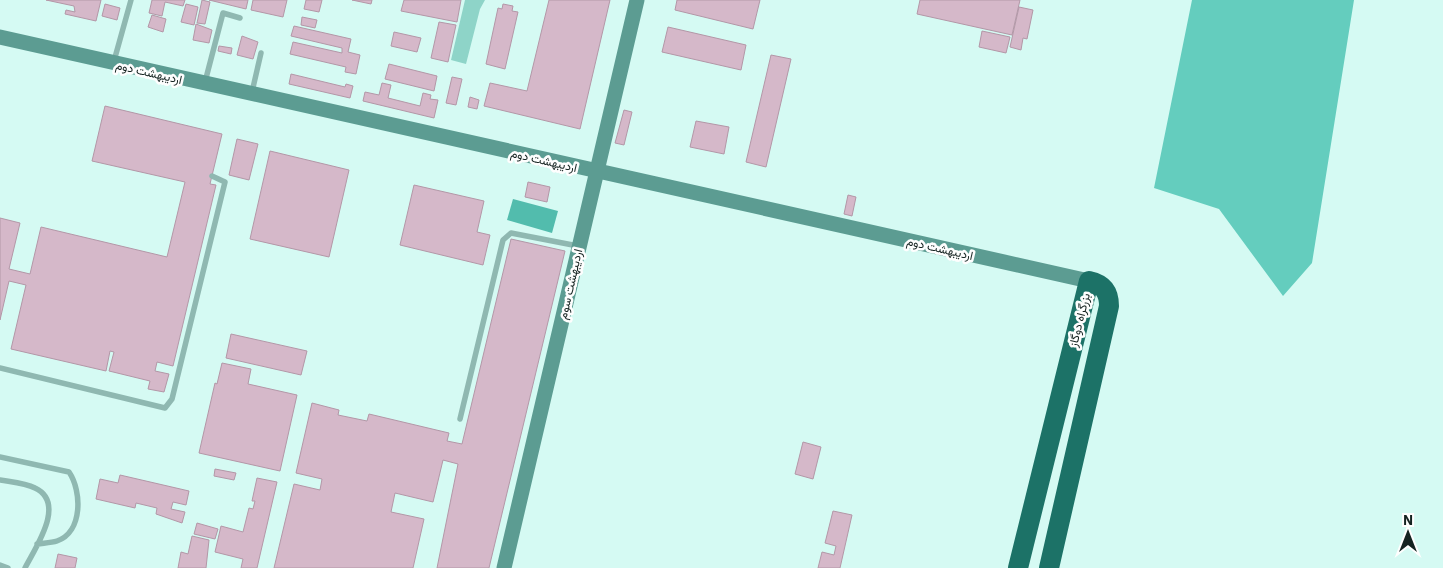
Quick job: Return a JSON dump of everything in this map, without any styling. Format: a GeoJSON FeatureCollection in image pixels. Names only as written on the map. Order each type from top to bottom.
{"type":"FeatureCollection","features":[{"type":"Feature","properties":{"kind":"highway","name":"بزرگراه دوگاز"},"geometry":{"type":"LineString","coordinates":[[1018,568],[1089,281],[1105,290],[1109,297],[1109,306],[1049,568]]}},
{"type":"Feature","properties":{"kind":"street","name":"اردیبهشت سوم"},"geometry":{"type":"LineString","coordinates":[[504,568],[637,0]]}},
{"type":"Feature","properties":{"kind":"street","name":"اردیبهشت دوم"},"geometry":{"type":"LineString","coordinates":[[0,37],[113,64],[1089,281]]}},
{"type":"Feature","properties":{"kind":"lane"},"geometry":{"type":"LineString","coordinates":[[113,64],[131,0]]}},
{"type":"Feature","properties":{"kind":"lane"},"geometry":{"type":"LineString","coordinates":[[205,84],[223,13],[240,18]]}},
{"type":"Feature","properties":{"kind":"lane"},"geometry":{"type":"LineString","coordinates":[[251,94],[261,53]]}},
{"type":"Feature","properties":{"kind":"lane"},"geometry":{"type":"LineString","coordinates":[[0,368],[165,408],[172,399],[225,182],[212,176]]}},
{"type":"Feature","properties":{"kind":"lane"},"geometry":{"type":"LineString","coordinates":[[460,419],[503,240],[511,233],[524,234],[579,246]]}},
{"type":"Feature","properties":{"kind":"lane"},"geometry":{"type":"LineString","coordinates":[[0,457],[69,472],[76,481],[77,509],[73,526],[57,541],[37,544]]}},
{"type":"Feature","properties":{"kind":"lane"},"geometry":{"type":"LineString","coordinates":[[0,480],[34,487],[42,493],[49,504],[49,518],[25,568]]}},
{"type":"Feature","properties":{"kind":"lane"},"geometry":{"type":"LineString","coordinates":[[0,565],[8,568]]}},
{"type":"Feature","properties":{"kind":"shaded area"},"geometry":{"type":"Polygon","coordinates":[[[465,0],[485,0],[480,9],[466,64],[451,60],[465,0]]]}},
{"type":"Feature","properties":{"kind":"shaded area"},"geometry":{"type":"Polygon","coordinates":[[[1192,0],[1354,0],[1312,263],[1283,296],[1219,209],[1154,188],[1192,0]]]}},
{"type":"Feature","properties":{"kind":"shaded area"},"geometry":{"type":"Polygon","coordinates":[[[513,199],[558,211],[552,233],[507,220],[513,199]]]}},
{"type":"Feature","properties":{"kind":"building"},"geometry":{"type":"Polygon","coordinates":[[[46,0],[101,0],[96,21],[65,14],[66,10],[75,12],[74,6],[46,0]]]}},
{"type":"Feature","properties":{"kind":"building"},"geometry":{"type":"Polygon","coordinates":[[[152,0],[185,0],[183,6],[165,2],[162,16],[149,13],[152,0]]]}},
{"type":"Feature","properties":{"kind":"building"},"geometry":{"type":"Polygon","coordinates":[[[202,0],[210,2],[205,24],[197,23],[202,0]]]}},
{"type":"Feature","properties":{"kind":"building"},"geometry":{"type":"Polygon","coordinates":[[[209,0],[248,0],[246,9],[209,0]]]}},
{"type":"Feature","properties":{"kind":"building"},"geometry":{"type":"Polygon","coordinates":[[[253,0],[287,0],[283,17],[251,10],[253,0]]]}},
{"type":"Feature","properties":{"kind":"building"},"geometry":{"type":"Polygon","coordinates":[[[306,0],[322,0],[319,12],[304,9],[306,0]]]}},
{"type":"Feature","properties":{"kind":"building"},"geometry":{"type":"Polygon","coordinates":[[[352,0],[372,0],[371,4],[352,0]]]}},
{"type":"Feature","properties":{"kind":"building"},"geometry":{"type":"Polygon","coordinates":[[[404,0],[461,0],[457,22],[401,11],[404,0]]]}},
{"type":"Feature","properties":{"kind":"building"},"geometry":{"type":"Polygon","coordinates":[[[549,0],[610,0],[580,129],[484,106],[490,83],[527,91],[549,0]]]}},
{"type":"Feature","properties":{"kind":"building"},"geometry":{"type":"Polygon","coordinates":[[[677,0],[760,0],[753,29],[675,10],[677,0]]]}},
{"type":"Feature","properties":{"kind":"building"},"geometry":{"type":"Polygon","coordinates":[[[920,0],[1020,0],[1012,35],[917,14],[920,0]]]}},
{"type":"Feature","properties":{"kind":"building"},"geometry":{"type":"Polygon","coordinates":[[[105,4],[120,8],[117,20],[102,16],[105,4]]]}},
{"type":"Feature","properties":{"kind":"building"},"geometry":{"type":"Polygon","coordinates":[[[186,4],[198,7],[194,25],[181,22],[186,4]]]}},
{"type":"Feature","properties":{"kind":"building"},"geometry":{"type":"Polygon","coordinates":[[[503,4],[513,6],[512,11],[518,12],[505,69],[486,64],[498,8],[502,9],[503,4]]]}},
{"type":"Feature","properties":{"kind":"building"},"geometry":{"type":"Polygon","coordinates":[[[1019,7],[1033,10],[1027,39],[1023,38],[1021,50],[1010,47],[1019,7]]]}},
{"type":"Feature","properties":{"kind":"building"},"geometry":{"type":"Polygon","coordinates":[[[152,15],[166,19],[163,32],[148,27],[152,15]]]}},
{"type":"Feature","properties":{"kind":"building"},"geometry":{"type":"Polygon","coordinates":[[[302,17],[317,20],[315,28],[301,25],[302,17]]]}},
{"type":"Feature","properties":{"kind":"building"},"geometry":{"type":"Polygon","coordinates":[[[439,22],[456,25],[448,62],[431,58],[439,22]]]}},
{"type":"Feature","properties":{"kind":"building"},"geometry":{"type":"Polygon","coordinates":[[[196,24],[212,30],[209,43],[193,40],[196,24]]]}},
{"type":"Feature","properties":{"kind":"building"},"geometry":{"type":"Polygon","coordinates":[[[294,26],[351,39],[348,52],[360,55],[356,74],[345,72],[346,67],[290,54],[293,42],[342,53],[342,48],[291,36],[294,26]]]}},
{"type":"Feature","properties":{"kind":"building"},"geometry":{"type":"Polygon","coordinates":[[[668,27],[746,45],[741,70],[662,52],[668,27]]]}},
{"type":"Feature","properties":{"kind":"building"},"geometry":{"type":"Polygon","coordinates":[[[982,31],[1010,37],[1006,53],[979,47],[982,31]]]}},
{"type":"Feature","properties":{"kind":"building"},"geometry":{"type":"Polygon","coordinates":[[[394,32],[421,38],[417,52],[391,46],[394,32]]]}},
{"type":"Feature","properties":{"kind":"building"},"geometry":{"type":"Polygon","coordinates":[[[242,36],[258,42],[253,59],[237,55],[242,36]]]}},
{"type":"Feature","properties":{"kind":"building"},"geometry":{"type":"Polygon","coordinates":[[[219,46],[232,48],[231,54],[218,51],[219,46]]]}},
{"type":"Feature","properties":{"kind":"building"},"geometry":{"type":"Polygon","coordinates":[[[771,55],[791,59],[766,167],[746,162],[771,55]]]}},
{"type":"Feature","properties":{"kind":"building"},"geometry":{"type":"Polygon","coordinates":[[[389,64],[437,76],[434,91],[385,79],[389,64]]]}},
{"type":"Feature","properties":{"kind":"building"},"geometry":{"type":"Polygon","coordinates":[[[291,74],[345,87],[346,84],[353,86],[350,98],[289,84],[291,74]]]}},
{"type":"Feature","properties":{"kind":"building"},"geometry":{"type":"Polygon","coordinates":[[[452,77],[462,79],[456,105],[446,103],[452,77]]]}},
{"type":"Feature","properties":{"kind":"building"},"geometry":{"type":"Polygon","coordinates":[[[382,83],[391,85],[388,98],[420,106],[423,93],[431,95],[430,99],[438,100],[434,118],[363,101],[365,92],[379,95],[382,83]]]}},
{"type":"Feature","properties":{"kind":"building"},"geometry":{"type":"Polygon","coordinates":[[[470,97],[479,100],[477,109],[468,107],[470,97]]]}},
{"type":"Feature","properties":{"kind":"building"},"geometry":{"type":"Polygon","coordinates":[[[105,106],[222,134],[210,184],[216,185],[173,366],[157,362],[155,371],[169,374],[164,392],[148,389],[150,381],[109,371],[114,352],[110,351],[106,371],[11,349],[26,285],[9,281],[0,320],[0,218],[20,223],[9,269],[30,274],[41,227],[167,257],[185,182],[92,161],[105,106]]]}},
{"type":"Feature","properties":{"kind":"building"},"geometry":{"type":"Polygon","coordinates":[[[624,110],[632,112],[624,145],[615,143],[624,110]]]}},
{"type":"Feature","properties":{"kind":"building"},"geometry":{"type":"Polygon","coordinates":[[[696,121],[729,127],[724,154],[690,147],[696,121]]]}},
{"type":"Feature","properties":{"kind":"building"},"geometry":{"type":"Polygon","coordinates":[[[237,139],[258,144],[249,180],[229,175],[237,139]]]}},
{"type":"Feature","properties":{"kind":"building"},"geometry":{"type":"Polygon","coordinates":[[[270,151],[349,170],[329,257],[250,239],[270,151]]]}},
{"type":"Feature","properties":{"kind":"building"},"geometry":{"type":"Polygon","coordinates":[[[528,182],[550,187],[547,202],[525,197],[528,182]]]}},
{"type":"Feature","properties":{"kind":"building"},"geometry":{"type":"Polygon","coordinates":[[[414,185],[484,201],[477,232],[490,235],[483,265],[400,245],[414,185]]]}},
{"type":"Feature","properties":{"kind":"building"},"geometry":{"type":"Polygon","coordinates":[[[848,195],[856,197],[852,216],[844,214],[848,195]]]}},
{"type":"Feature","properties":{"kind":"building"},"geometry":{"type":"Polygon","coordinates":[[[511,239],[565,251],[489,568],[437,568],[458,464],[443,460],[433,502],[395,493],[391,512],[424,519],[413,568],[274,568],[294,484],[320,490],[322,479],[296,473],[312,403],[339,410],[338,415],[367,421],[369,414],[449,433],[447,441],[462,444],[511,239]]]}},
{"type":"Feature","properties":{"kind":"building"},"geometry":{"type":"Polygon","coordinates":[[[231,334],[307,351],[301,375],[226,358],[231,334]]]}},
{"type":"Feature","properties":{"kind":"building"},"geometry":{"type":"Polygon","coordinates":[[[222,363],[251,369],[248,384],[297,395],[280,471],[199,453],[215,383],[217,384],[222,363]]]}},
{"type":"Feature","properties":{"kind":"building"},"geometry":{"type":"Polygon","coordinates":[[[803,442],[821,447],[813,479],[795,474],[803,442]]]}},
{"type":"Feature","properties":{"kind":"building"},"geometry":{"type":"Polygon","coordinates":[[[215,469],[236,473],[234,480],[214,476],[215,469]]]}},
{"type":"Feature","properties":{"kind":"building"},"geometry":{"type":"Polygon","coordinates":[[[120,475],[189,491],[186,505],[173,502],[171,509],[185,512],[182,523],[156,514],[157,508],[136,503],[135,508],[96,499],[100,479],[118,483],[120,475]]]}},
{"type":"Feature","properties":{"kind":"building"},"geometry":{"type":"Polygon","coordinates":[[[257,478],[277,482],[257,568],[241,568],[243,559],[215,552],[221,526],[243,532],[249,508],[253,509],[255,501],[252,501],[257,478]]]}},
{"type":"Feature","properties":{"kind":"building"},"geometry":{"type":"Polygon","coordinates":[[[833,511],[852,515],[840,568],[818,568],[822,552],[834,555],[836,546],[825,543],[833,511]]]}},
{"type":"Feature","properties":{"kind":"building"},"geometry":{"type":"Polygon","coordinates":[[[197,523],[218,529],[215,539],[194,534],[197,523]]]}},
{"type":"Feature","properties":{"kind":"building"},"geometry":{"type":"Polygon","coordinates":[[[192,536],[209,540],[206,568],[178,568],[181,552],[188,554],[192,536]]]}},
{"type":"Feature","properties":{"kind":"building"},"geometry":{"type":"Polygon","coordinates":[[[58,554],[77,558],[75,568],[55,568],[58,554]]]}}]}
